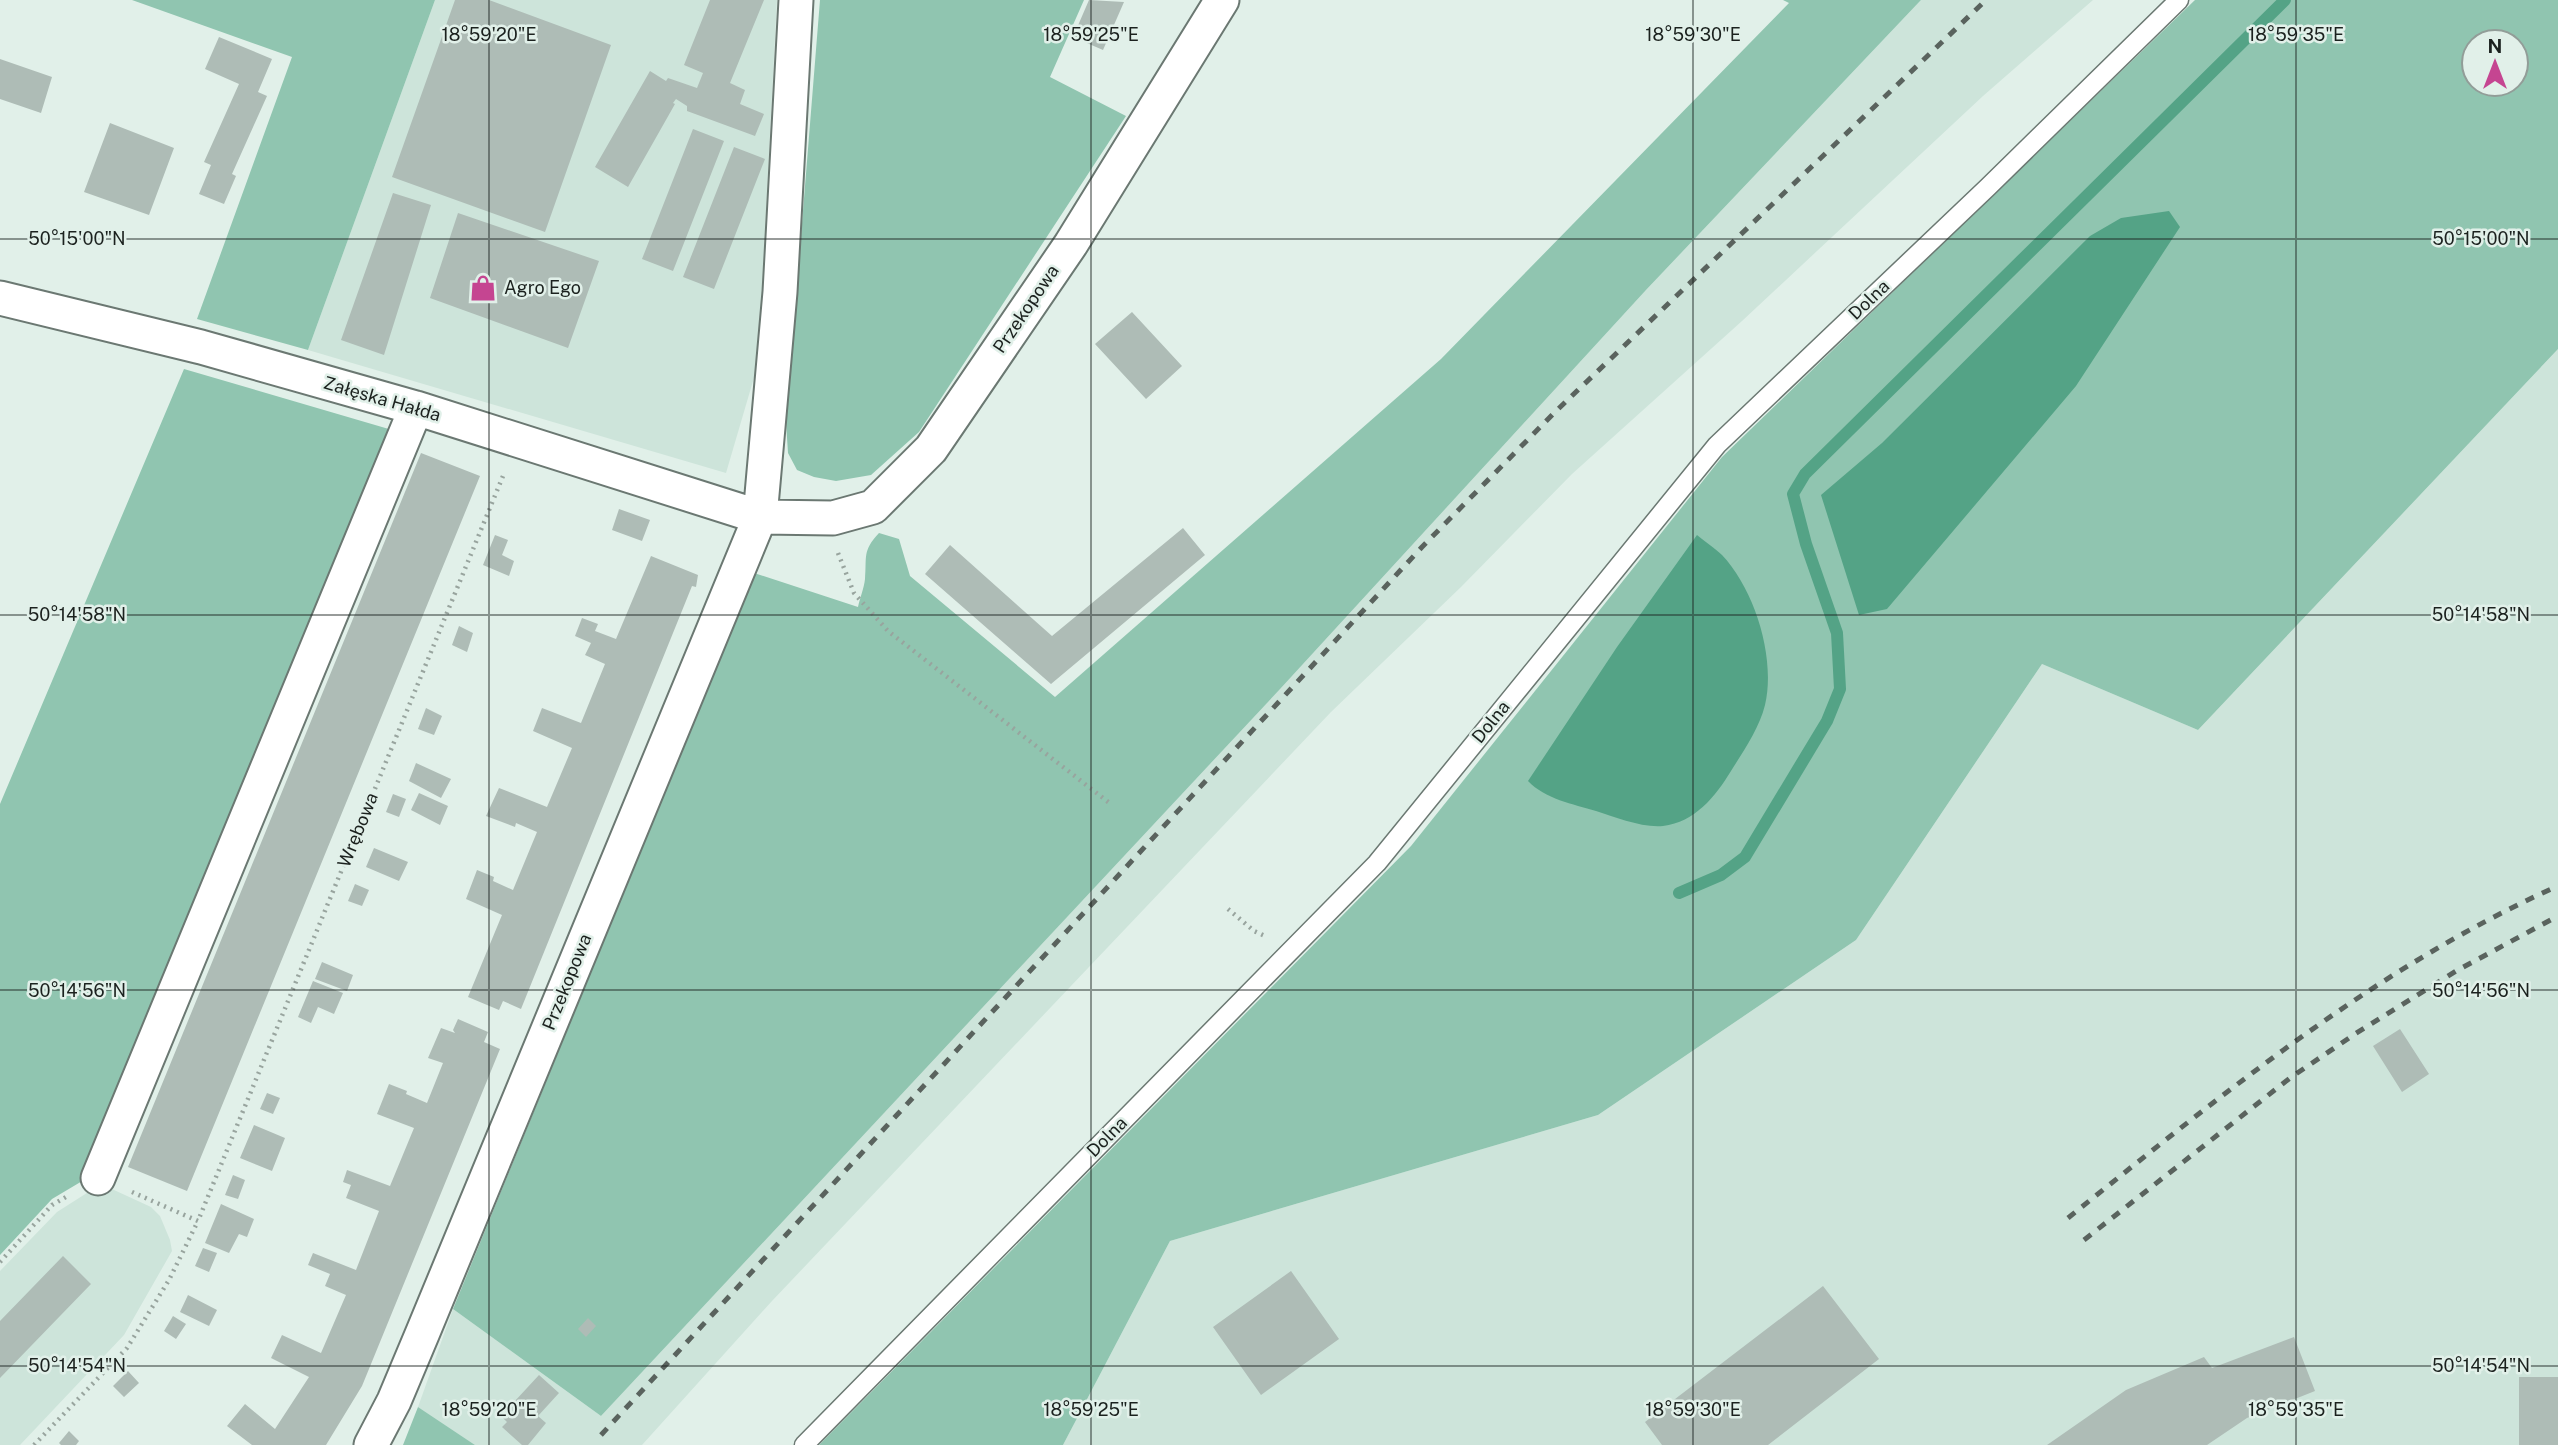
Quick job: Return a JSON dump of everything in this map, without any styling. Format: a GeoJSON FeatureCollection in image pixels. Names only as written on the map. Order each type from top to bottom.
{"type":"FeatureCollection","features":[{"type":"Feature","properties":{"kind":"street","name":"Przekopowa"},"geometry":{"type":"LineString","coordinates":[[371,1445],[394,1401],[423,1332],[760,517],[780,292],[796,0]]}},
{"type":"Feature","properties":{"kind":"street","name":"Przekopowa"},"geometry":{"type":"LineString","coordinates":[[760,517],[833,518],[873,507],[931,449],[1071,244],[1222,0]]}},
{"type":"Feature","properties":{"kind":"street","name":"Załęska Hałda"},"geometry":{"type":"LineString","coordinates":[[0,298],[201,347],[416,408],[760,517]]}},
{"type":"Feature","properties":{"kind":"street"},"geometry":{"type":"LineString","coordinates":[[99,1178],[416,408]]}},
{"type":"Feature","properties":{"kind":"lane","name":"Dolna"},"geometry":{"type":"LineString","coordinates":[[804,1445],[1377,863],[1717,444],[1978,197],[2179,0]]}},
{"type":"Feature","properties":{"kind":"path","name":"Wrębowa"},"geometry":{"type":"LineString","coordinates":[[34,1445],[127,1348],[169,1280],[198,1221],[518,439]]}},
{"type":"Feature","properties":{"kind":"path"},"geometry":{"type":"LineString","coordinates":[[833,518],[840,562],[854,593],[869,612],[909,649],[1112,805]]}},
{"type":"Feature","properties":{"kind":"path"},"geometry":{"type":"LineString","coordinates":[[1228,909],[1254,932],[1278,942],[1290,944],[1302,939]]}},
{"type":"Feature","properties":{"kind":"path"},"geometry":{"type":"LineString","coordinates":[[0,1262],[52,1205],[99,1178],[198,1221]]}},
{"type":"Feature","properties":{"kind":"shaded area"},"geometry":{"type":"Polygon","coordinates":[[[132,0],[435,0],[308,350],[197,319],[292,57],[132,0]]]}},
{"type":"Feature","properties":{"kind":"shaded area"},"geometry":{"type":"Polygon","coordinates":[[[435,0],[777,0],[758,364],[726,473],[308,350],[435,0]]]}},
{"type":"Feature","properties":{"kind":"shaded area"},"geometry":{"type":"Polygon","coordinates":[[[820,0],[1084,0],[1050,77],[1126,116],[919,432],[871,475],[836,481],[814,477],[797,470],[788,453],[786,422],[820,0]]]}},
{"type":"Feature","properties":{"kind":"shaded area"},"geometry":{"type":"Polygon","coordinates":[[[1783,0],[1921,0],[1646,290],[1281,688],[601,1416],[453,1309],[754,573],[858,607],[864,582],[866,554],[870,545],[879,533],[899,539],[910,576],[1055,697],[1441,359],[1789,3],[1783,0]]]}},
{"type":"Feature","properties":{"kind":"shaded area"},"geometry":{"type":"Polygon","coordinates":[[[1921,0],[2093,0],[1983,96],[1742,321],[1572,474],[1461,587],[1331,712],[772,1301],[642,1445],[475,1445],[418,1407],[453,1309],[601,1416],[1281,688],[1646,290],[1921,0]]]}},
{"type":"Feature","properties":{"kind":"shaded area"},"geometry":{"type":"Polygon","coordinates":[[[2195,0],[2558,0],[2558,349],[2198,730],[2042,664],[1856,940],[1598,1115],[1170,1241],[1063,1445],[819,1445],[1411,846],[1722,457],[2195,0]]]}},
{"type":"Feature","properties":{"kind":"shaded area"},"geometry":{"type":"Polygon","coordinates":[[[2169,211],[2180,227],[2076,386],[1887,609],[1859,615],[1821,495],[1882,443],[2090,236],[2121,218],[2169,211]]]}},
{"type":"Feature","properties":{"kind":"shaded area"},"geometry":{"type":"Polygon","coordinates":[[[2558,349],[2558,1445],[1063,1445],[1170,1241],[1598,1115],[1856,940],[2042,664],[2198,730],[2558,349]]]}},
{"type":"Feature","properties":{"kind":"shaded area"},"geometry":{"type":"Polygon","coordinates":[[[184,369],[399,432],[94,1174],[52,1199],[0,1255],[0,804],[184,369]]]}},
{"type":"Feature","properties":{"kind":"shaded area"},"geometry":{"type":"Polygon","coordinates":[[[1697,535],[1722,555],[1734,570],[1753,605],[1765,646],[1768,686],[1765,705],[1746,747],[1711,799],[1694,814],[1674,824],[1638,824],[1551,797],[1528,781],[1617,647],[1697,535]]]}},
{"type":"Feature","properties":{"kind":"shaded area"},"geometry":{"type":"Polygon","coordinates":[[[101,1184],[151,1207],[160,1216],[172,1251],[124,1335],[20,1445],[0,1445],[0,1271],[57,1212],[101,1184]]]}},
{"type":"Feature","properties":{"kind":"shaded area"},"geometry":{"type":"Polygon","coordinates":[[[418,1407],[475,1445],[403,1445],[418,1407]]]}},
{"type":"Feature","properties":{"kind":"building"},"geometry":{"type":"Polygon","coordinates":[[[455,0],[489,0],[611,45],[545,232],[392,177],[455,0]]]}},
{"type":"Feature","properties":{"kind":"building"},"geometry":{"type":"Polygon","coordinates":[[[710,0],[764,0],[730,83],[745,90],[740,104],[764,114],[755,136],[687,111],[687,106],[676,99],[628,187],[595,167],[650,71],[666,81],[668,78],[697,88],[703,73],[684,65],[710,0]]]}},
{"type":"Feature","properties":{"kind":"building"},"geometry":{"type":"Polygon","coordinates":[[[1089,0],[1124,2],[1103,50],[1073,37],[1089,0]]]}},
{"type":"Feature","properties":{"kind":"building"},"geometry":{"type":"Polygon","coordinates":[[[219,37],[272,59],[258,92],[267,96],[232,174],[236,176],[224,204],[199,194],[211,165],[204,162],[239,84],[205,69],[219,37]]]}},
{"type":"Feature","properties":{"kind":"building"},"geometry":{"type":"Polygon","coordinates":[[[0,59],[52,77],[41,113],[0,99],[0,59]]]}},
{"type":"Feature","properties":{"kind":"building"},"geometry":{"type":"Polygon","coordinates":[[[110,123],[174,148],[149,215],[84,192],[110,123]]]}},
{"type":"Feature","properties":{"kind":"building"},"geometry":{"type":"Polygon","coordinates":[[[693,129],[724,141],[673,271],[642,259],[693,129]]]}},
{"type":"Feature","properties":{"kind":"building"},"geometry":{"type":"Polygon","coordinates":[[[734,147],[765,159],[714,289],[683,277],[734,147]]]}},
{"type":"Feature","properties":{"kind":"building"},"geometry":{"type":"Polygon","coordinates":[[[393,193],[431,205],[384,355],[341,340],[393,193]]]}},
{"type":"Feature","properties":{"kind":"building"},"geometry":{"type":"Polygon","coordinates":[[[458,213],[599,261],[568,348],[430,298],[458,213]]]}},
{"type":"Feature","properties":{"kind":"building"},"geometry":{"type":"Polygon","coordinates":[[[1132,312],[1182,366],[1146,399],[1095,344],[1132,312]]]}},
{"type":"Feature","properties":{"kind":"building"},"geometry":{"type":"Polygon","coordinates":[[[421,453],[480,476],[187,1191],[128,1167],[421,453]]]}},
{"type":"Feature","properties":{"kind":"building"},"geometry":{"type":"Polygon","coordinates":[[[619,509],[650,520],[642,541],[612,530],[619,509]]]}},
{"type":"Feature","properties":{"kind":"building"},"geometry":{"type":"Polygon","coordinates":[[[1183,528],[1205,555],[1051,684],[925,574],[950,545],[1052,636],[1183,528]]]}},
{"type":"Feature","properties":{"kind":"building"},"geometry":{"type":"Polygon","coordinates":[[[495,535],[508,540],[502,555],[514,561],[509,576],[483,565],[495,535]]]}},
{"type":"Feature","properties":{"kind":"building"},"geometry":{"type":"Polygon","coordinates":[[[651,556],[698,575],[696,587],[692,586],[521,1009],[503,1001],[499,1010],[468,997],[502,915],[466,899],[477,870],[494,877],[493,881],[513,890],[537,832],[516,823],[515,827],[486,816],[499,788],[547,807],[572,748],[533,731],[542,708],[581,723],[605,664],[585,655],[591,643],[575,636],[582,618],[598,624],[595,631],[616,639],[651,556]]]}},
{"type":"Feature","properties":{"kind":"building"},"geometry":{"type":"Polygon","coordinates":[[[459,626],[473,633],[467,652],[452,645],[459,626]]]}},
{"type":"Feature","properties":{"kind":"building"},"geometry":{"type":"Polygon","coordinates":[[[426,708],[442,716],[434,735],[418,729],[426,708]]]}},
{"type":"Feature","properties":{"kind":"building"},"geometry":{"type":"Polygon","coordinates":[[[416,763],[451,779],[441,798],[409,781],[416,763]]]}},
{"type":"Feature","properties":{"kind":"building"},"geometry":{"type":"Polygon","coordinates":[[[419,793],[448,806],[440,825],[411,810],[419,793]]]}},
{"type":"Feature","properties":{"kind":"building"},"geometry":{"type":"Polygon","coordinates":[[[393,794],[406,799],[399,817],[386,812],[393,794]]]}},
{"type":"Feature","properties":{"kind":"building"},"geometry":{"type":"Polygon","coordinates":[[[374,848],[408,862],[399,881],[366,867],[374,848]]]}},
{"type":"Feature","properties":{"kind":"building"},"geometry":{"type":"Polygon","coordinates":[[[355,884],[369,890],[362,906],[348,901],[355,884]]]}},
{"type":"Feature","properties":{"kind":"building"},"geometry":{"type":"Polygon","coordinates":[[[322,962],[353,975],[347,991],[315,979],[322,962]]]}},
{"type":"Feature","properties":{"kind":"building"},"geometry":{"type":"Polygon","coordinates":[[[313,981],[343,993],[334,1014],[318,1007],[311,1023],[298,1017],[313,981]]]}},
{"type":"Feature","properties":{"kind":"building"},"geometry":{"type":"Polygon","coordinates":[[[458,1019],[488,1032],[484,1042],[500,1049],[362,1386],[326,1445],[252,1445],[227,1426],[245,1404],[275,1429],[309,1377],[271,1358],[282,1335],[321,1353],[346,1295],[325,1286],[330,1274],[308,1265],[313,1253],[356,1270],[379,1211],[346,1198],[351,1185],[343,1182],[347,1170],[390,1186],[414,1128],[377,1114],[389,1084],[427,1103],[443,1063],[428,1058],[441,1028],[455,1033],[453,1030],[458,1019]]]}},
{"type":"Feature","properties":{"kind":"building"},"geometry":{"type":"Polygon","coordinates":[[[2400,1029],[2429,1074],[2402,1092],[2373,1046],[2400,1029]]]}},
{"type":"Feature","properties":{"kind":"building"},"geometry":{"type":"Polygon","coordinates":[[[267,1093],[280,1098],[273,1114],[260,1109],[267,1093]]]}},
{"type":"Feature","properties":{"kind":"building"},"geometry":{"type":"Polygon","coordinates":[[[254,1125],[285,1138],[272,1171],[240,1158],[254,1125]]]}},
{"type":"Feature","properties":{"kind":"building"},"geometry":{"type":"Polygon","coordinates":[[[233,1175],[245,1180],[238,1199],[225,1195],[233,1175]]]}},
{"type":"Feature","properties":{"kind":"building"},"geometry":{"type":"Polygon","coordinates":[[[221,1204],[254,1219],[247,1237],[239,1234],[229,1253],[205,1243],[221,1204]]]}},
{"type":"Feature","properties":{"kind":"building"},"geometry":{"type":"Polygon","coordinates":[[[203,1248],[217,1253],[209,1272],[195,1266],[203,1248]]]}},
{"type":"Feature","properties":{"kind":"building"},"geometry":{"type":"Polygon","coordinates":[[[63,1256],[91,1284],[0,1378],[0,1321],[63,1256]]]}},
{"type":"Feature","properties":{"kind":"building"},"geometry":{"type":"Polygon","coordinates":[[[1291,1271],[1339,1339],[1261,1395],[1213,1327],[1291,1271]]]}},
{"type":"Feature","properties":{"kind":"building"},"geometry":{"type":"Polygon","coordinates":[[[1823,1286],[1879,1359],[1768,1445],[1662,1445],[1645,1422],[1823,1286]]]}},
{"type":"Feature","properties":{"kind":"building"},"geometry":{"type":"Polygon","coordinates":[[[188,1295],[217,1310],[209,1326],[180,1312],[188,1295]]]}},
{"type":"Feature","properties":{"kind":"building"},"geometry":{"type":"Polygon","coordinates":[[[173,1316],[186,1324],[176,1339],[164,1331],[173,1316]]]}},
{"type":"Feature","properties":{"kind":"building"},"geometry":{"type":"Polygon","coordinates":[[[588,1318],[596,1326],[586,1337],[578,1329],[588,1318]]]}},
{"type":"Feature","properties":{"kind":"building"},"geometry":{"type":"Polygon","coordinates":[[[2294,1337],[2315,1391],[2247,1418],[2207,1445],[2047,1445],[2126,1390],[2204,1357],[2212,1368],[2294,1337]]]}},
{"type":"Feature","properties":{"kind":"building"},"geometry":{"type":"Polygon","coordinates":[[[128,1371],[139,1383],[124,1397],[113,1386],[128,1371]]]}},
{"type":"Feature","properties":{"kind":"building"},"geometry":{"type":"Polygon","coordinates":[[[539,1375],[559,1393],[538,1416],[546,1423],[528,1445],[522,1445],[502,1427],[507,1422],[501,1416],[539,1375]]]}},
{"type":"Feature","properties":{"kind":"building"},"geometry":{"type":"Polygon","coordinates":[[[2519,1377],[2558,1377],[2558,1445],[2519,1445],[2519,1377]]]}},
{"type":"Feature","properties":{"kind":"building"},"geometry":{"type":"Polygon","coordinates":[[[69,1431],[79,1441],[76,1445],[61,1445],[59,1443],[69,1431]]]}},
{"type":"Feature","properties":{"kind":"waterway"},"geometry":{"type":"LineString","coordinates":[[1679,893],[1721,875],[1745,857],[1827,721],[1840,689],[1837,633],[1806,544],[1793,494],[1805,474],[2285,0]]}},
{"type":"Feature","properties":{"kind":"railway"},"geometry":{"type":"LineString","coordinates":[[601,1435],[1422,547],[1555,412],[1986,0]]}},
{"type":"Feature","properties":{"kind":"railway"},"geometry":{"type":"LineString","coordinates":[[2068,1218],[2242,1080],[2302,1036],[2427,954],[2558,886]]}},
{"type":"Feature","properties":{"kind":"railway"},"geometry":{"type":"LineString","coordinates":[[2084,1240],[2290,1078],[2456,971],[2558,916]]}},
{"type":"Feature","properties":{"kind":"place","name":"Agro Ego"},"geometry":{"type":"Point","coordinates":[483,288]}}]}
